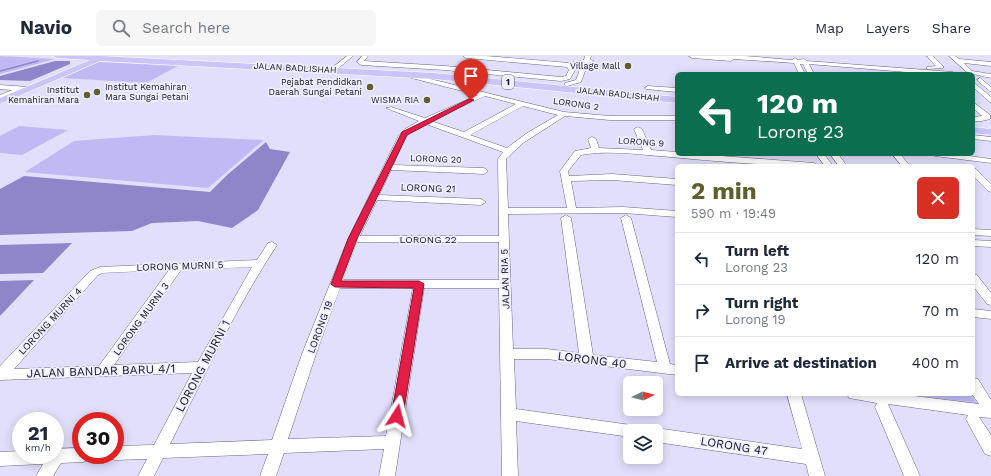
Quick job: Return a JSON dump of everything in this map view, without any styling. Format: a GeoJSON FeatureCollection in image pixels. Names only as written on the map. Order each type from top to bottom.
{"type":"FeatureCollection","features":[{"type":"Feature","properties":{"kind":"main road","name":"JALAN BADLISHAH"},"geometry":{"type":"LineString","coordinates":[[57,56],[359,65],[588,86],[675,92]]}},
{"type":"Feature","properties":{"kind":"main road"},"geometry":{"type":"LineString","coordinates":[[75,57],[83,60],[83,65]]}},
{"type":"Feature","properties":{"kind":"main road","name":"JALAN BADLISHAH"},"geometry":{"type":"LineString","coordinates":[[104,57],[320,66],[341,65],[402,74],[494,81],[675,100]]}},
{"type":"Feature","properties":{"kind":"main road"},"geometry":{"type":"LineString","coordinates":[[83,65],[97,61],[104,57]]}},
{"type":"Feature","properties":{"kind":"main road"},"geometry":{"type":"LineString","coordinates":[[0,101],[24,89],[104,57]]}},
{"type":"Feature","properties":{"kind":"main road"},"geometry":{"type":"LineString","coordinates":[[472,91],[466,86],[465,82],[471,80],[494,81]]}},
{"type":"Feature","properties":{"kind":"main road"},"geometry":{"type":"LineString","coordinates":[[975,125],[991,127]]}},
{"type":"Feature","properties":{"kind":"main road"},"geometry":{"type":"LineString","coordinates":[[975,130],[991,132]]}},
{"type":"Feature","properties":{"kind":"street"},"geometry":{"type":"LineString","coordinates":[[341,65],[355,56]]}},
{"type":"Feature","properties":{"kind":"street"},"geometry":{"type":"LineString","coordinates":[[359,65],[365,56]]}},
{"type":"Feature","properties":{"kind":"street"},"geometry":{"type":"LineString","coordinates":[[466,56],[573,60],[589,59]]}},
{"type":"Feature","properties":{"kind":"street"},"geometry":{"type":"LineString","coordinates":[[531,56],[573,60]]}},
{"type":"Feature","properties":{"kind":"street"},"geometry":{"type":"LineString","coordinates":[[692,56],[748,58],[796,62]]}},
{"type":"Feature","properties":{"kind":"street"},"geometry":{"type":"LineString","coordinates":[[723,56],[760,59]]}},
{"type":"Feature","properties":{"kind":"street"},"geometry":{"type":"LineString","coordinates":[[774,56],[942,72]]}},
{"type":"Feature","properties":{"kind":"street"},"geometry":{"type":"LineString","coordinates":[[805,63],[941,67],[930,56],[924,56]]}},
{"type":"Feature","properties":{"kind":"street"},"geometry":{"type":"LineString","coordinates":[[938,56],[952,72]]}},
{"type":"Feature","properties":{"kind":"street"},"geometry":{"type":"LineString","coordinates":[[945,56],[961,72]]}},
{"type":"Feature","properties":{"kind":"street"},"geometry":{"type":"LineString","coordinates":[[952,56],[971,72]]}},
{"type":"Feature","properties":{"kind":"street"},"geometry":{"type":"LineString","coordinates":[[748,58],[805,63],[872,72]]}},
{"type":"Feature","properties":{"kind":"street"},"geometry":{"type":"LineString","coordinates":[[395,65],[402,59]]}},
{"type":"Feature","properties":{"kind":"street"},"geometry":{"type":"LineString","coordinates":[[567,84],[578,82],[589,59]]}},
{"type":"Feature","properties":{"kind":"street"},"geometry":{"type":"LineString","coordinates":[[588,86],[584,82],[589,59]]}},
{"type":"Feature","properties":{"kind":"street"},"geometry":{"type":"LineString","coordinates":[[359,65],[395,65],[444,68],[561,79],[568,78],[572,70],[573,60]]}},
{"type":"Feature","properties":{"kind":"street"},"geometry":{"type":"LineString","coordinates":[[957,61],[991,64]]}},
{"type":"Feature","properties":{"kind":"street"},"geometry":{"type":"LineString","coordinates":[[796,62],[801,72]]}},
{"type":"Feature","properties":{"kind":"street"},"geometry":{"type":"LineString","coordinates":[[805,63],[810,72]]}},
{"type":"Feature","properties":{"kind":"street"},"geometry":{"type":"LineString","coordinates":[[975,73],[991,76]]}},
{"type":"Feature","properties":{"kind":"street","name":"LORONG 2"},"geometry":{"type":"LineString","coordinates":[[402,74],[564,114],[610,118],[675,118]]}},
{"type":"Feature","properties":{"kind":"street"},"geometry":{"type":"LineString","coordinates":[[991,79],[980,80],[991,90]]}},
{"type":"Feature","properties":{"kind":"street"},"geometry":{"type":"LineString","coordinates":[[975,86],[990,105]]}},
{"type":"Feature","properties":{"kind":"street"},"geometry":{"type":"LineString","coordinates":[[0,87],[24,89]]}},
{"type":"Feature","properties":{"kind":"street"},"geometry":{"type":"LineString","coordinates":[[0,97],[24,89]]}},
{"type":"Feature","properties":{"kind":"street","name":"LORONG 19"},"geometry":{"type":"LineString","coordinates":[[268,476],[335,284],[353,239],[404,134],[485,94]]}},
{"type":"Feature","properties":{"kind":"street"},"geometry":{"type":"LineString","coordinates":[[975,95],[990,105]]}},
{"type":"Feature","properties":{"kind":"street"},"geometry":{"type":"LineString","coordinates":[[464,135],[522,104]]}},
{"type":"Feature","properties":{"kind":"street"},"geometry":{"type":"LineString","coordinates":[[975,106],[986,117],[982,119],[975,118]]}},
{"type":"Feature","properties":{"kind":"street"},"geometry":{"type":"LineString","coordinates":[[389,108],[509,151],[564,114]]}},
{"type":"Feature","properties":{"kind":"street"},"geometry":{"type":"LineString","coordinates":[[638,129],[648,153]]}},
{"type":"Feature","properties":{"kind":"street"},"geometry":{"type":"LineString","coordinates":[[975,137],[991,139]]}},
{"type":"Feature","properties":{"kind":"street"},"geometry":{"type":"LineString","coordinates":[[592,139],[596,150]]}},
{"type":"Feature","properties":{"kind":"street","name":"LORONG 9"},"geometry":{"type":"LineString","coordinates":[[565,179],[564,171],[576,154],[584,151],[596,150],[675,154]]}},
{"type":"Feature","properties":{"kind":"street","name":"JALAN RIA 5"},"geometry":{"type":"LineString","coordinates":[[509,151],[503,157],[502,162],[510,476]]}},
{"type":"Feature","properties":{"kind":"street","name":"LORONG 9"},"geometry":{"type":"LineString","coordinates":[[705,156],[765,158],[802,164]]}},
{"type":"Feature","properties":{"kind":"street"},"geometry":{"type":"LineString","coordinates":[[898,156],[904,164]]}},
{"type":"Feature","properties":{"kind":"street"},"geometry":{"type":"LineString","coordinates":[[950,156],[991,161]]}},
{"type":"Feature","properties":{"kind":"street"},"geometry":{"type":"LineString","coordinates":[[958,157],[965,164]]}},
{"type":"Feature","properties":{"kind":"street","name":"LORONG 20"},"geometry":{"type":"LineString","coordinates":[[388,167],[484,170]]}},
{"type":"Feature","properties":{"kind":"street"},"geometry":{"type":"LineString","coordinates":[[975,173],[991,189]]}},
{"type":"Feature","properties":{"kind":"street"},"geometry":{"type":"LineString","coordinates":[[587,358],[565,179],[612,177],[675,182]]}},
{"type":"Feature","properties":{"kind":"street","name":"LORONG 21"},"geometry":{"type":"LineString","coordinates":[[373,197],[481,202]]}},
{"type":"Feature","properties":{"kind":"street"},"geometry":{"type":"LineString","coordinates":[[503,214],[569,214],[628,210],[675,214]]}},
{"type":"Feature","properties":{"kind":"street"},"geometry":{"type":"LineString","coordinates":[[569,214],[675,222]]}},
{"type":"Feature","properties":{"kind":"street"},"geometry":{"type":"LineString","coordinates":[[626,218],[671,370]]}},
{"type":"Feature","properties":{"kind":"street"},"geometry":{"type":"LineString","coordinates":[[975,232],[991,233]]}},
{"type":"Feature","properties":{"kind":"street","name":"LORONG 22"},"geometry":{"type":"LineString","coordinates":[[353,239],[504,239]]}},
{"type":"Feature","properties":{"kind":"street"},"geometry":{"type":"LineString","coordinates":[[975,243],[991,244]]}},
{"type":"Feature","properties":{"kind":"street","name":"LORONG MURNI 1"},"geometry":{"type":"LineString","coordinates":[[146,476],[202,367],[260,263],[272,245]]}},
{"type":"Feature","properties":{"kind":"street","name":"LORONG MURNI 5"},"geometry":{"type":"LineString","coordinates":[[100,270],[260,263]]}},
{"type":"Feature","properties":{"kind":"street","name":"LORONG MURNI 3"},"geometry":{"type":"LineString","coordinates":[[103,371],[178,266]]}},
{"type":"Feature","properties":{"kind":"street","name":"LORONG MURNI 4"},"geometry":{"type":"LineString","coordinates":[[0,375],[94,273],[100,270]]}},
{"type":"Feature","properties":{"kind":"street"},"geometry":{"type":"LineString","coordinates":[[975,281],[991,301]]}},
{"type":"Feature","properties":{"kind":"street"},"geometry":{"type":"LineString","coordinates":[[335,284],[505,284]]}},
{"type":"Feature","properties":{"kind":"street"},"geometry":{"type":"LineString","coordinates":[[387,476],[419,284]]}},
{"type":"Feature","properties":{"kind":"street"},"geometry":{"type":"LineString","coordinates":[[975,313],[991,315]]}},
{"type":"Feature","properties":{"kind":"street","name":"LORONG 40"},"geometry":{"type":"LineString","coordinates":[[507,354],[547,354],[671,370]]}},
{"type":"Feature","properties":{"kind":"street","name":"JALAN BANDAR BARU 4/1"},"geometry":{"type":"LineString","coordinates":[[0,375],[202,367]]}},
{"type":"Feature","properties":{"kind":"street"},"geometry":{"type":"LineString","coordinates":[[975,386],[991,412]]}},
{"type":"Feature","properties":{"kind":"street"},"geometry":{"type":"LineString","coordinates":[[795,396],[817,476]]}},
{"type":"Feature","properties":{"kind":"street"},"geometry":{"type":"LineString","coordinates":[[869,396],[991,412]]}},
{"type":"Feature","properties":{"kind":"street"},"geometry":{"type":"LineString","coordinates":[[882,407],[912,476]]}},
{"type":"Feature","properties":{"kind":"street"},"geometry":{"type":"LineString","coordinates":[[509,414],[623,430]]}},
{"type":"Feature","properties":{"kind":"street"},"geometry":{"type":"LineString","coordinates":[[973,419],[991,449]]}},
{"type":"Feature","properties":{"kind":"street","name":"LORONG 47"},"geometry":{"type":"LineString","coordinates":[[663,436],[812,458]]}},
{"type":"Feature","properties":{"kind":"street"},"geometry":{"type":"LineString","coordinates":[[124,453],[393,442]]}},
{"type":"Feature","properties":{"kind":"street"},"geometry":{"type":"LineString","coordinates":[[0,458],[12,458]]}},
{"type":"Feature","properties":{"kind":"street"},"geometry":{"type":"LineString","coordinates":[[44,476],[51,464]]}},
{"type":"Feature","properties":{"kind":"shaded area"},"geometry":{"type":"Polygon","coordinates":[[[0,56],[55,59],[0,74],[0,56]]]}},
{"type":"Feature","properties":{"kind":"shaded area"},"geometry":{"type":"Polygon","coordinates":[[[55,61],[70,61],[70,64],[30,81],[0,80],[0,76],[55,61]]]}},
{"type":"Feature","properties":{"kind":"shaded area"},"geometry":{"type":"Polygon","coordinates":[[[99,62],[178,66],[146,83],[63,78],[99,62]]]}},
{"type":"Feature","properties":{"kind":"shaded area"},"geometry":{"type":"Polygon","coordinates":[[[19,126],[68,130],[22,155],[0,153],[0,136],[19,126]]]}},
{"type":"Feature","properties":{"kind":"shaded area"},"geometry":{"type":"Polygon","coordinates":[[[154,135],[264,140],[208,188],[25,172],[74,141],[154,135]]]}},
{"type":"Feature","properties":{"kind":"shaded area"},"geometry":{"type":"Polygon","coordinates":[[[266,142],[270,149],[290,152],[258,210],[232,228],[198,221],[152,223],[132,231],[0,235],[0,189],[24,176],[210,192],[227,175],[266,142]]]}},
{"type":"Feature","properties":{"kind":"shaded area"},"geometry":{"type":"Polygon","coordinates":[[[72,243],[43,273],[0,274],[0,245],[72,243]]]}},
{"type":"Feature","properties":{"kind":"shaded area"},"geometry":{"type":"Polygon","coordinates":[[[34,280],[0,316],[0,281],[34,280]]]}},
{"type":"Feature","properties":{"kind":"shaded area"},"geometry":{"type":"Polygon","coordinates":[[[919,396],[972,396],[977,403],[919,396]]]}},
{"type":"Feature","properties":{"kind":"waterway"},"geometry":{"type":"LineString","coordinates":[[0,71],[38,61]]}},
{"type":"Feature","properties":{"kind":"place","name":"Village Mall"},"geometry":{"type":"Point","coordinates":[628,66]}},
{"type":"Feature","properties":{"kind":"place","name":"Pejabat Pendidkan Daerah Sungai Petani"},"geometry":{"type":"Point","coordinates":[370,87]}},
{"type":"Feature","properties":{"kind":"place","name":"Institut Kemahiran Mara Sungai Petani"},"geometry":{"type":"Point","coordinates":[97,92]}},
{"type":"Feature","properties":{"kind":"place","name":"Institut Kemahiran Mara"},"geometry":{"type":"Point","coordinates":[87,95]}},
{"type":"Feature","properties":{"kind":"place","name":"WISMA RIA"},"geometry":{"type":"Point","coordinates":[427,100]}},
{"type":"Feature","properties":{"kind":"route"},"geometry":{"type":"LineString","coordinates":[[397,416],[419,284],[335,284],[353,239],[404,134],[407,131],[471,100]]}}]}
